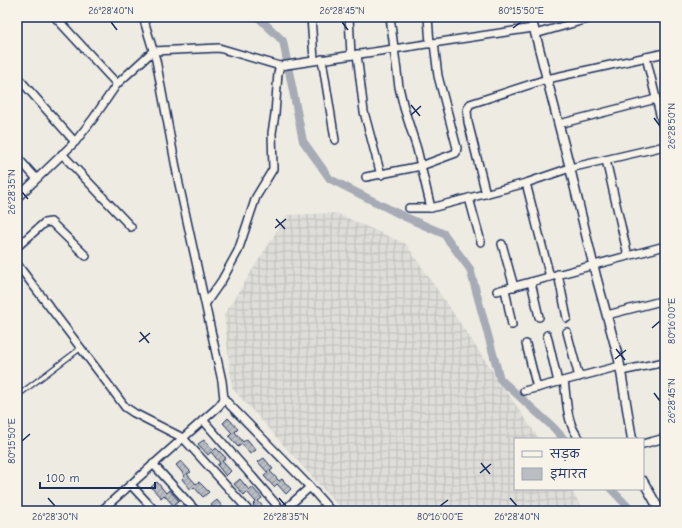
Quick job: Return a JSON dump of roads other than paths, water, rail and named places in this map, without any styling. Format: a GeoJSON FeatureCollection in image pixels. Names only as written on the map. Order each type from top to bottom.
{"type":"FeatureCollection","features":[{"type":"Feature","properties":{"kind":"street"},"geometry":{"type":"LineString","coordinates":[[55,17],[117,84]]}},
{"type":"Feature","properties":{"kind":"street"},"geometry":{"type":"LineString","coordinates":[[143,17],[153,51],[179,184],[206,302],[222,381],[224,399],[310,487],[331,511]]}},
{"type":"Feature","properties":{"kind":"street"},"geometry":{"type":"LineString","coordinates":[[311,17],[314,60]]}},
{"type":"Feature","properties":{"kind":"street"},"geometry":{"type":"LineString","coordinates":[[349,17],[364,112],[381,175]]}},
{"type":"Feature","properties":{"kind":"street"},"geometry":{"type":"LineString","coordinates":[[390,17],[399,87],[431,208]]}},
{"type":"Feature","properties":{"kind":"street"},"geometry":{"type":"LineString","coordinates":[[366,177],[421,166],[454,155],[457,151],[438,76],[428,17]]}},
{"type":"Feature","properties":{"kind":"street"},"geometry":{"type":"LineString","coordinates":[[531,17],[559,124],[593,265],[621,368],[632,438]]}},
{"type":"Feature","properties":{"kind":"street"},"geometry":{"type":"LineString","coordinates":[[17,198],[75,142],[117,84],[153,51],[219,48],[283,65],[534,31],[595,17]]}},
{"type":"Feature","properties":{"kind":"street"},"geometry":{"type":"LineString","coordinates":[[486,194],[468,122],[468,106],[474,102],[547,79],[665,53]]}},
{"type":"Feature","properties":{"kind":"street"},"geometry":{"type":"LineString","coordinates":[[646,57],[665,135]]}},
{"type":"Feature","properties":{"kind":"street"},"geometry":{"type":"LineString","coordinates":[[322,59],[335,140]]}},
{"type":"Feature","properties":{"kind":"street"},"geometry":{"type":"LineString","coordinates":[[206,302],[222,280],[238,251],[256,197],[273,169],[273,128],[278,73],[283,65]]}},
{"type":"Feature","properties":{"kind":"street"},"geometry":{"type":"LineString","coordinates":[[21,81],[75,142]]}},
{"type":"Feature","properties":{"kind":"street"},"geometry":{"type":"LineString","coordinates":[[559,124],[656,99]]}},
{"type":"Feature","properties":{"kind":"street"},"geometry":{"type":"LineString","coordinates":[[409,208],[431,208],[526,183],[570,168],[665,146]]}},
{"type":"Feature","properties":{"kind":"street"},"geometry":{"type":"LineString","coordinates":[[62,154],[131,227]]}},
{"type":"Feature","properties":{"kind":"street"},"geometry":{"type":"LineString","coordinates":[[17,157],[36,178]]}},
{"type":"Feature","properties":{"kind":"street"},"geometry":{"type":"LineString","coordinates":[[606,160],[628,256]]}},
{"type":"Feature","properties":{"kind":"street"},"geometry":{"type":"LineString","coordinates":[[526,183],[550,277]]}},
{"type":"Feature","properties":{"kind":"street"},"geometry":{"type":"LineString","coordinates":[[469,198],[481,242]]}},
{"type":"Feature","properties":{"kind":"street"},"geometry":{"type":"LineString","coordinates":[[17,247],[44,224],[51,222],[86,256]]}},
{"type":"Feature","properties":{"kind":"street"},"geometry":{"type":"LineString","coordinates":[[502,244],[514,287]]}},
{"type":"Feature","properties":{"kind":"street"},"geometry":{"type":"LineString","coordinates":[[497,291],[665,246]]}},
{"type":"Feature","properties":{"kind":"street"},"geometry":{"type":"LineString","coordinates":[[17,264],[125,407],[183,438],[249,511]]}},
{"type":"Feature","properties":{"kind":"street"},"geometry":{"type":"LineString","coordinates":[[558,274],[567,318]]}},
{"type":"Feature","properties":{"kind":"street"},"geometry":{"type":"LineString","coordinates":[[531,282],[540,317]]}},
{"type":"Feature","properties":{"kind":"street"},"geometry":{"type":"LineString","coordinates":[[505,289],[512,324]]}},
{"type":"Feature","properties":{"kind":"street"},"geometry":{"type":"LineString","coordinates":[[607,315],[665,300]]}},
{"type":"Feature","properties":{"kind":"street"},"geometry":{"type":"LineString","coordinates":[[567,332],[579,377]]}},
{"type":"Feature","properties":{"kind":"street"},"geometry":{"type":"LineString","coordinates":[[547,335],[561,381],[570,422],[579,438]]}},
{"type":"Feature","properties":{"kind":"street"},"geometry":{"type":"LineString","coordinates":[[526,344],[537,388]]}},
{"type":"Feature","properties":{"kind":"street"},"geometry":{"type":"LineString","coordinates":[[524,391],[621,368],[665,362]]}},
{"type":"Feature","properties":{"kind":"street"},"geometry":{"type":"LineString","coordinates":[[101,511],[109,508],[130,485],[219,406],[224,399]]}},
{"type":"Feature","properties":{"kind":"street"},"geometry":{"type":"LineString","coordinates":[[203,420],[283,511],[310,487]]}},
{"type":"Feature","properties":{"kind":"street"},"geometry":{"type":"LineString","coordinates":[[644,444],[665,438]]}},
{"type":"Feature","properties":{"kind":"street"},"geometry":{"type":"LineString","coordinates":[[153,464],[196,511]]}},
{"type":"Feature","properties":{"kind":"street"},"geometry":{"type":"LineString","coordinates":[[644,483],[658,509],[665,504]]}},
{"type":"Feature","properties":{"kind":"street"},"geometry":{"type":"LineString","coordinates":[[130,485],[155,511]]}},
{"type":"Feature","properties":{"kind":"lane"},"geometry":{"type":"LineString","coordinates":[[17,396],[81,348]]}},
{"type":"Feature","properties":{"kind":"waterway"},"geometry":{"type":"LineString","coordinates":[[258,17],[283,41],[303,141],[330,179],[403,216],[444,234],[470,269],[500,379],[563,438]]}},
{"type":"Feature","properties":{"kind":"waterway"},"geometry":{"type":"LineString","coordinates":[[612,490],[632,511]]}}]}
